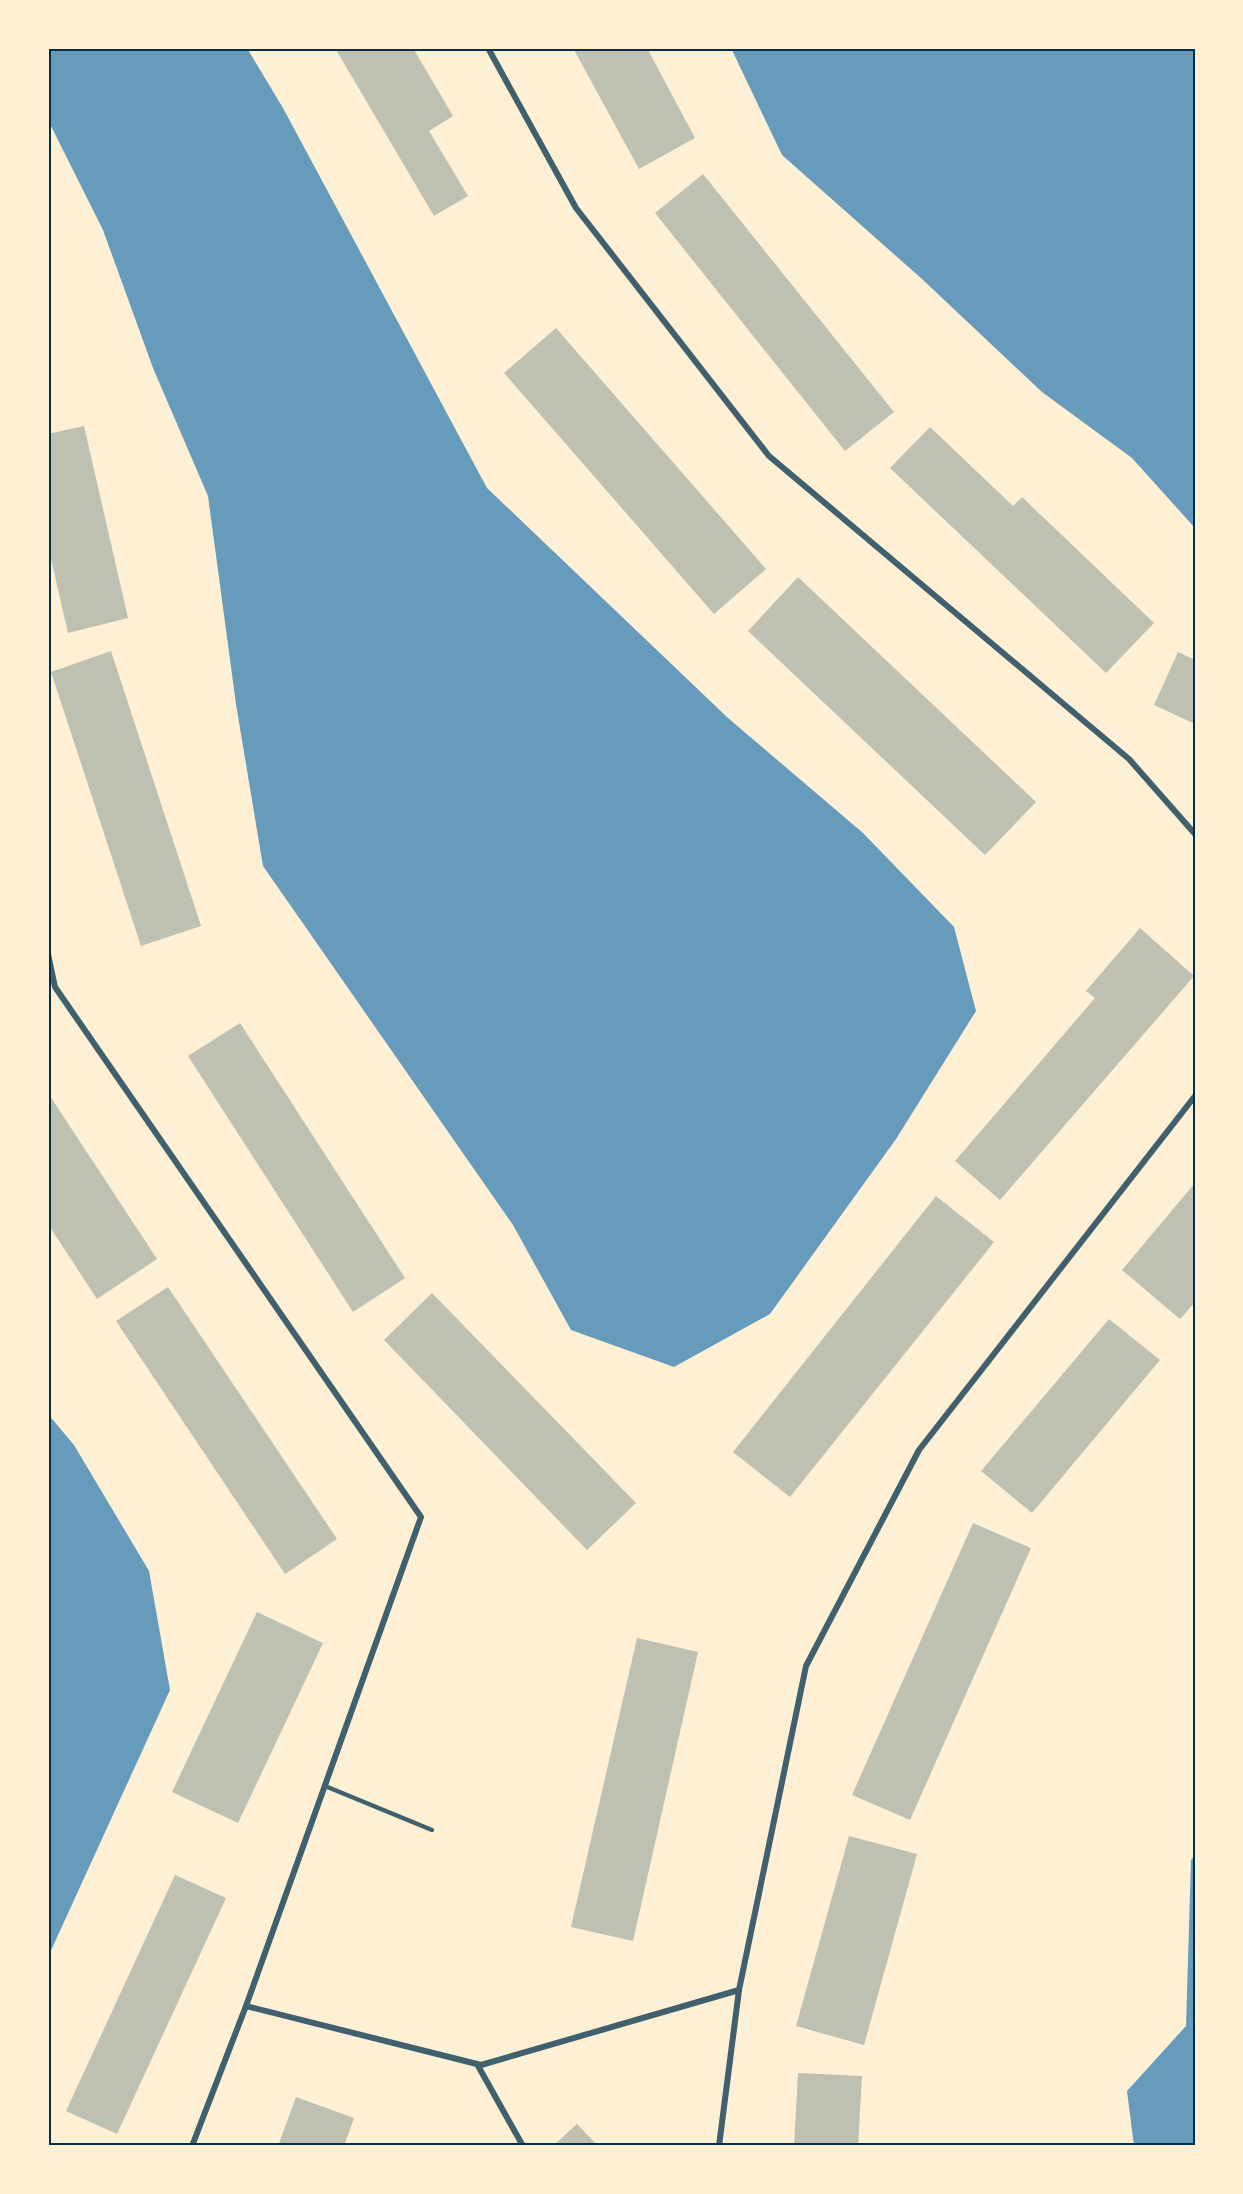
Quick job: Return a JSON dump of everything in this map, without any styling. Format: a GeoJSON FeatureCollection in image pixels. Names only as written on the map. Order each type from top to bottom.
{"type":"FeatureCollection","features":[{"type":"Feature","properties":{"kind":"street"},"geometry":{"type":"LineString","coordinates":[[488,48],[576,208],[769,456],[1129,759],[1195,834]]}},
{"type":"Feature","properties":{"kind":"street"},"geometry":{"type":"LineString","coordinates":[[48,954],[55,987],[421,1517],[246,2006],[192,2146]]}},
{"type":"Feature","properties":{"kind":"street"},"geometry":{"type":"LineString","coordinates":[[719,2146],[739,1990],[806,1666],[919,1450],[1195,1096]]}},
{"type":"Feature","properties":{"kind":"street"},"geometry":{"type":"LineString","coordinates":[[246,2006],[481,2065],[739,1990]]}},
{"type":"Feature","properties":{"kind":"street"},"geometry":{"type":"LineString","coordinates":[[477,2064],[523,2146]]}},
{"type":"Feature","properties":{"kind":"lane"},"geometry":{"type":"LineString","coordinates":[[325,1786],[432,1830]]}},
{"type":"Feature","properties":{"kind":"water"},"geometry":{"type":"Polygon","coordinates":[[[48,48],[247,48],[283,108],[487,488],[728,718],[863,833],[954,927],[976,1011],[896,1139],[770,1314],[674,1367],[571,1330],[513,1225],[263,866],[236,704],[208,496],[153,368],[103,230],[48,120],[48,48]]]}},
{"type":"Feature","properties":{"kind":"water"},"geometry":{"type":"Polygon","coordinates":[[[731,48],[1195,48],[1195,528],[1132,458],[1042,392],[922,279],[782,155],[731,48]]]}},
{"type":"Feature","properties":{"kind":"water"},"geometry":{"type":"Polygon","coordinates":[[[48,1414],[74,1445],[149,1571],[170,1690],[48,1957],[48,1414]]]}},
{"type":"Feature","properties":{"kind":"water"},"geometry":{"type":"Polygon","coordinates":[[[1195,1855],[1195,2146],[1134,2146],[1127,2091],[1186,2026],[1191,1860],[1195,1855]]]}},
{"type":"Feature","properties":{"kind":"building"},"geometry":{"type":"Polygon","coordinates":[[[335,48],[413,48],[453,116],[429,131],[468,196],[434,216],[335,48]]]}},
{"type":"Feature","properties":{"kind":"building"},"geometry":{"type":"Polygon","coordinates":[[[573,48],[647,48],[695,138],[639,169],[573,48]]]}},
{"type":"Feature","properties":{"kind":"building"},"geometry":{"type":"Polygon","coordinates":[[[703,174],[894,412],[845,451],[655,213],[703,174]]]}},
{"type":"Feature","properties":{"kind":"building"},"geometry":{"type":"Polygon","coordinates":[[[556,328],[766,569],[714,614],[504,373],[556,328]]]}},
{"type":"Feature","properties":{"kind":"building"},"geometry":{"type":"Polygon","coordinates":[[[84,426],[128,618],[68,633],[48,546],[48,434],[84,426]]]}},
{"type":"Feature","properties":{"kind":"building"},"geometry":{"type":"Polygon","coordinates":[[[930,427],[1013,506],[1022,497],[1154,623],[1106,673],[890,468],[930,427]]]}},
{"type":"Feature","properties":{"kind":"building"},"geometry":{"type":"Polygon","coordinates":[[[798,577],[1036,802],[985,855],[748,631],[798,577]]]}},
{"type":"Feature","properties":{"kind":"building"},"geometry":{"type":"Polygon","coordinates":[[[111,651],[201,926],[141,946],[51,672],[111,651]]]}},
{"type":"Feature","properties":{"kind":"building"},"geometry":{"type":"Polygon","coordinates":[[[1178,652],[1195,660],[1195,724],[1154,705],[1178,652]]]}},
{"type":"Feature","properties":{"kind":"building"},"geometry":{"type":"Polygon","coordinates":[[[1140,928],[1194,976],[1000,1200],[955,1161],[1095,998],[1086,991],[1140,928]]]}},
{"type":"Feature","properties":{"kind":"building"},"geometry":{"type":"Polygon","coordinates":[[[240,1023],[405,1278],[353,1312],[188,1056],[240,1023]]]}},
{"type":"Feature","properties":{"kind":"building"},"geometry":{"type":"Polygon","coordinates":[[[48,1093],[157,1259],[97,1299],[48,1224],[48,1093]]]}},
{"type":"Feature","properties":{"kind":"building"},"geometry":{"type":"Polygon","coordinates":[[[1195,1183],[1195,1302],[1180,1319],[1122,1270],[1195,1183]]]}},
{"type":"Feature","properties":{"kind":"building"},"geometry":{"type":"Polygon","coordinates":[[[936,1196],[994,1242],[790,1497],[733,1452],[936,1196]]]}},
{"type":"Feature","properties":{"kind":"building"},"geometry":{"type":"Polygon","coordinates":[[[168,1287],[337,1539],[285,1574],[116,1321],[168,1287]]]}},
{"type":"Feature","properties":{"kind":"building"},"geometry":{"type":"Polygon","coordinates":[[[432,1293],[636,1503],[587,1550],[384,1340],[432,1293]]]}},
{"type":"Feature","properties":{"kind":"building"},"geometry":{"type":"Polygon","coordinates":[[[1109,1319],[1160,1360],[1032,1513],[981,1471],[1109,1319]]]}},
{"type":"Feature","properties":{"kind":"building"},"geometry":{"type":"Polygon","coordinates":[[[973,1523],[1031,1548],[910,1820],[852,1795],[973,1523]]]}},
{"type":"Feature","properties":{"kind":"building"},"geometry":{"type":"Polygon","coordinates":[[[257,1612],[323,1643],[238,1823],[172,1792],[257,1612]]]}},
{"type":"Feature","properties":{"kind":"building"},"geometry":{"type":"Polygon","coordinates":[[[637,1638],[698,1652],[633,1941],[571,1927],[637,1638]]]}},
{"type":"Feature","properties":{"kind":"building"},"geometry":{"type":"Polygon","coordinates":[[[849,1836],[917,1854],[864,2045],[796,2026],[849,1836]]]}},
{"type":"Feature","properties":{"kind":"building"},"geometry":{"type":"Polygon","coordinates":[[[175,1875],[226,1898],[117,2134],[66,2111],[175,1875]]]}},
{"type":"Feature","properties":{"kind":"building"},"geometry":{"type":"Polygon","coordinates":[[[798,2073],[862,2076],[858,2146],[794,2146],[798,2073]]]}},
{"type":"Feature","properties":{"kind":"building"},"geometry":{"type":"Polygon","coordinates":[[[296,2097],[354,2118],[344,2146],[278,2146],[296,2097]]]}},
{"type":"Feature","properties":{"kind":"building"},"geometry":{"type":"Polygon","coordinates":[[[577,2124],[598,2146],[553,2146],[577,2124]]]}}]}
